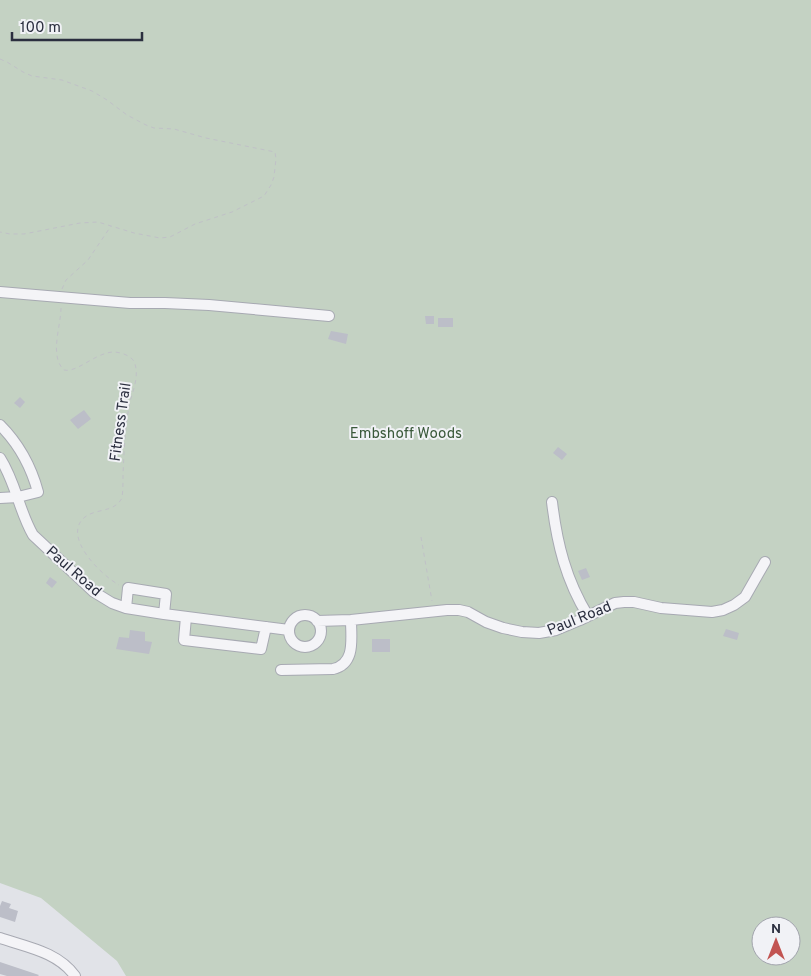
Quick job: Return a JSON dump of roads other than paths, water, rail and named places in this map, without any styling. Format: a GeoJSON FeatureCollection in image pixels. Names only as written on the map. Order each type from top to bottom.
{"type":"FeatureCollection","features":[{"type":"Feature","properties":{"kind":"street"},"geometry":{"type":"LineString","coordinates":[[0,292],[130,303],[209,305],[329,316]]}},
{"type":"Feature","properties":{"kind":"street"},"geometry":{"type":"LineString","coordinates":[[0,425],[20,450],[34,477],[38,492],[18,497],[0,498]]}},
{"type":"Feature","properties":{"kind":"street","name":"Paul Road"},"geometry":{"type":"LineString","coordinates":[[0,458],[7,469],[28,526],[33,534],[94,592],[112,603],[126,608],[186,617],[289,630],[294,620],[301,616],[311,617],[317,621],[350,620],[459,610],[468,612],[486,622],[503,628],[539,633],[556,630],[615,603],[634,602],[661,608],[712,612],[723,610],[745,597],[765,562]]}},
{"type":"Feature","properties":{"kind":"street"},"geometry":{"type":"LineString","coordinates":[[552,502],[558,543],[564,566],[588,616]]}},
{"type":"Feature","properties":{"kind":"street"},"geometry":{"type":"LineString","coordinates":[[126,608],[128,588],[166,594],[164,614]]}},
{"type":"Feature","properties":{"kind":"street"},"geometry":{"type":"LineString","coordinates":[[186,617],[184,640],[261,649],[266,626]]}},
{"type":"Feature","properties":{"kind":"street"},"geometry":{"type":"LineString","coordinates":[[280,670],[333,669],[347,662],[350,654],[350,620]]}},
{"type":"Feature","properties":{"kind":"street"},"geometry":{"type":"LineString","coordinates":[[289,630],[295,643],[304,647],[310,646],[320,636],[320,626],[317,621]]}},
{"type":"Feature","properties":{"kind":"street"},"geometry":{"type":"LineString","coordinates":[[0,938],[52,956],[75,976]]}},
{"type":"Feature","properties":{"kind":"park label","name":"Embshoff Woods"},"geometry":{"type":"Point","coordinates":[406,433]}}]}
